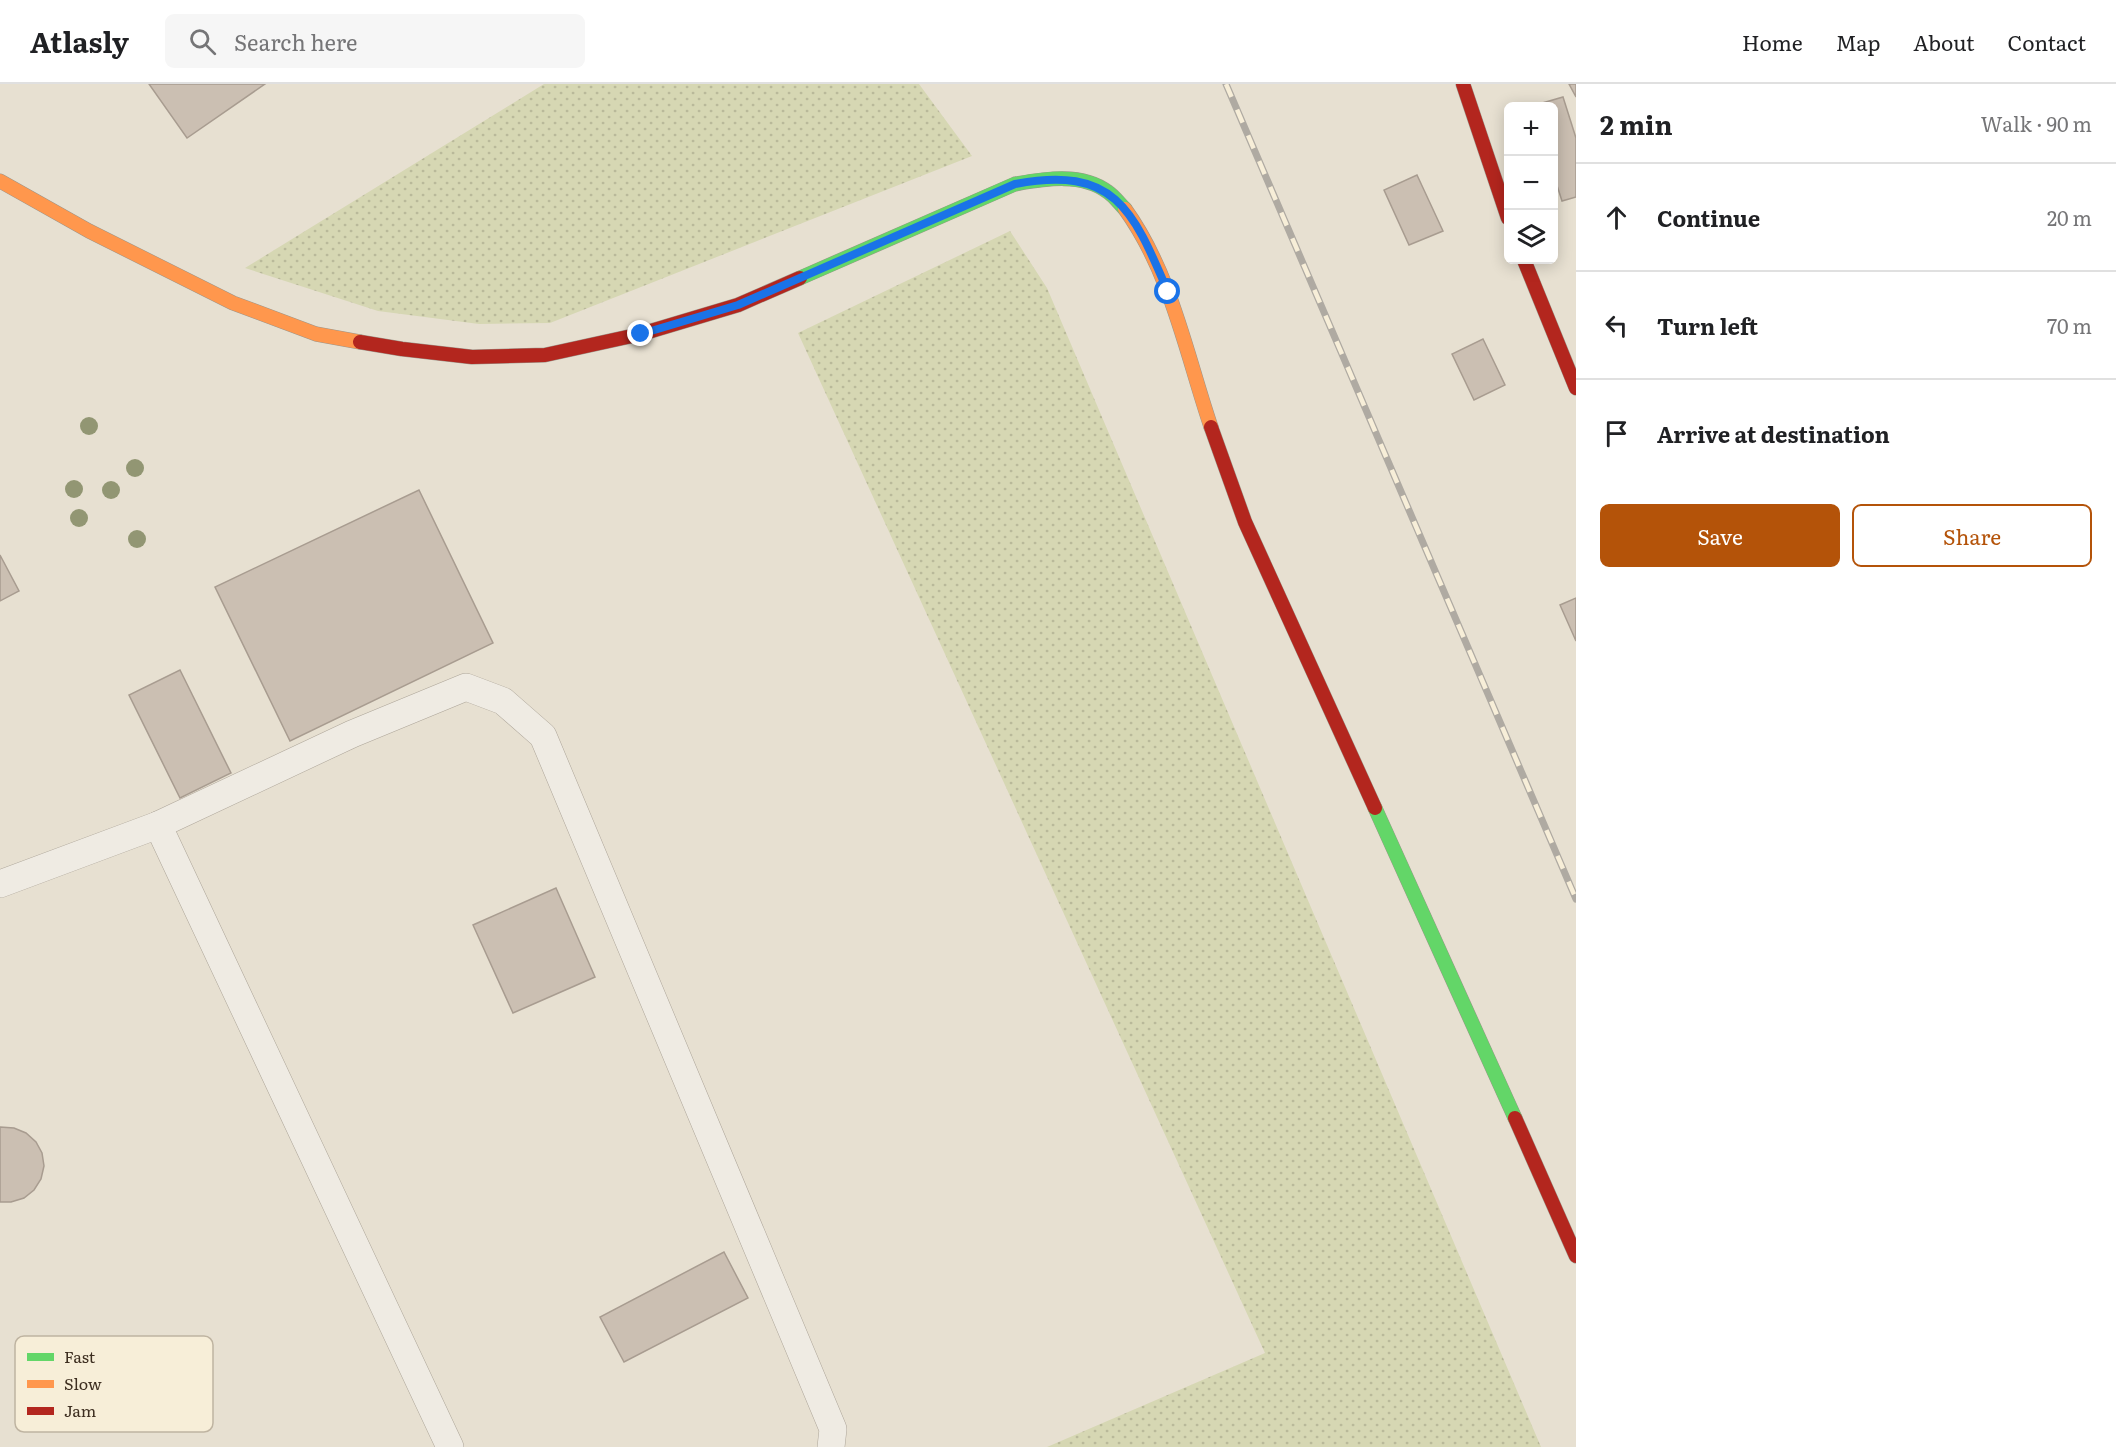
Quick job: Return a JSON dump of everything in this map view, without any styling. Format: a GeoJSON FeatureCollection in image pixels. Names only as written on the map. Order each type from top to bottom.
{"type":"FeatureCollection","features":[{"type":"Feature","properties":{"kind":"street"},"geometry":{"type":"LineString","coordinates":[[1463,84],[1506,210]]}},
{"type":"Feature","properties":{"kind":"street"},"geometry":{"type":"LineString","coordinates":[[0,181],[89,231],[233,303],[316,334],[402,350],[472,357],[545,355],[641,334],[738,305],[1015,184],[1044,178],[1078,180],[1107,191],[1128,212],[1150,251],[1168,292],[1223,464],[1245,522],[1501,1085],[1576,1256]]}},
{"type":"Feature","properties":{"kind":"street"},"geometry":{"type":"LineString","coordinates":[[1526,264],[1576,388]]}},
{"type":"Feature","properties":{"kind":"lane"},"geometry":{"type":"LineString","coordinates":[[0,884],[158,825],[352,734],[466,687],[503,701],[543,736],[833,1429],[831,1447]]}},
{"type":"Feature","properties":{"kind":"lane"},"geometry":{"type":"LineString","coordinates":[[158,825],[450,1447]]}},
{"type":"Feature","properties":{"kind":"green space"},"geometry":{"type":"Polygon","coordinates":[[[544,84],[919,84],[972,156],[550,323],[479,324],[378,311],[245,268],[544,84]]]}},
{"type":"Feature","properties":{"kind":"green space"},"geometry":{"type":"Polygon","coordinates":[[[1010,231],[1047,288],[1541,1447],[1047,1447],[1265,1353],[798,333],[1010,231]]]}},
{"type":"Feature","properties":{"kind":"building"},"geometry":{"type":"Polygon","coordinates":[[[149,84],[265,84],[187,138],[149,84]]]}},
{"type":"Feature","properties":{"kind":"building"},"geometry":{"type":"Polygon","coordinates":[[[1569,84],[1576,84],[1576,97],[1569,84]]]}},
{"type":"Feature","properties":{"kind":"building"},"geometry":{"type":"Polygon","coordinates":[[[1563,97],[1576,138],[1576,197],[1562,201],[1558,188],[1558,102],[1546,102],[1563,97]]]}},
{"type":"Feature","properties":{"kind":"building"},"geometry":{"type":"Polygon","coordinates":[[[1417,175],[1443,231],[1409,245],[1384,190],[1417,175]]]}},
{"type":"Feature","properties":{"kind":"building"},"geometry":{"type":"Polygon","coordinates":[[[1483,339],[1505,385],[1474,400],[1452,354],[1483,339]]]}},
{"type":"Feature","properties":{"kind":"building"},"geometry":{"type":"Polygon","coordinates":[[[419,490],[493,643],[290,741],[215,587],[419,490]]]}},
{"type":"Feature","properties":{"kind":"building"},"geometry":{"type":"Polygon","coordinates":[[[0,555],[19,591],[0,601],[0,555]]]}},
{"type":"Feature","properties":{"kind":"building"},"geometry":{"type":"Polygon","coordinates":[[[1576,598],[1576,641],[1560,605],[1576,598]]]}},
{"type":"Feature","properties":{"kind":"building"},"geometry":{"type":"Polygon","coordinates":[[[180,670],[231,773],[180,798],[129,695],[180,670]]]}},
{"type":"Feature","properties":{"kind":"building"},"geometry":{"type":"Polygon","coordinates":[[[556,888],[595,977],[513,1013],[473,925],[556,888]]]}},
{"type":"Feature","properties":{"kind":"building"},"geometry":{"type":"Polygon","coordinates":[[[0,1127],[14,1128],[26,1133],[36,1142],[42,1153],[44,1166],[41,1179],[34,1190],[24,1198],[11,1202],[0,1202],[0,1127]]]}},
{"type":"Feature","properties":{"kind":"building"},"geometry":{"type":"Polygon","coordinates":[[[724,1252],[748,1298],[624,1362],[600,1317],[724,1252]]]}},
{"type":"Feature","properties":{"kind":"railway"},"geometry":{"type":"LineString","coordinates":[[1226,84],[1576,899]]}},
{"type":"Feature","properties":{"kind":"traffic: fast"},"geometry":{"type":"LineString","coordinates":[[800,278],[1015,184],[1038,180],[1075,179],[1098,186],[1108,192],[1125,209]]}},
{"type":"Feature","properties":{"kind":"traffic: fast"},"geometry":{"type":"LineString","coordinates":[[1375,808],[1515,1118]]}},
{"type":"Feature","properties":{"kind":"traffic: slow"},"geometry":{"type":"LineString","coordinates":[[0,181],[89,231],[233,303],[316,334],[360,342]]}},
{"type":"Feature","properties":{"kind":"traffic: slow"},"geometry":{"type":"LineString","coordinates":[[1125,209],[1141,234],[1166,287],[1211,427]]}},
{"type":"Feature","properties":{"kind":"traffic: jam"},"geometry":{"type":"LineString","coordinates":[[1463,84],[1505,210]]}},
{"type":"Feature","properties":{"kind":"traffic: jam"},"geometry":{"type":"LineString","coordinates":[[1526,264],[1576,388]]}},
{"type":"Feature","properties":{"kind":"traffic: jam"},"geometry":{"type":"LineString","coordinates":[[360,342],[472,357],[545,355],[641,334],[738,305],[800,278]]}},
{"type":"Feature","properties":{"kind":"traffic: jam"},"geometry":{"type":"LineString","coordinates":[[1211,427],[1245,522],[1375,808]]}},
{"type":"Feature","properties":{"kind":"traffic: jam"},"geometry":{"type":"LineString","coordinates":[[1515,1118],[1576,1256]]}},
{"type":"Feature","properties":{"kind":"route"},"geometry":{"type":"LineString","coordinates":[[641,334],[738,305],[1015,184],[1044,178],[1078,180],[1107,191],[1128,212],[1150,251],[1168,292]]}}]}
